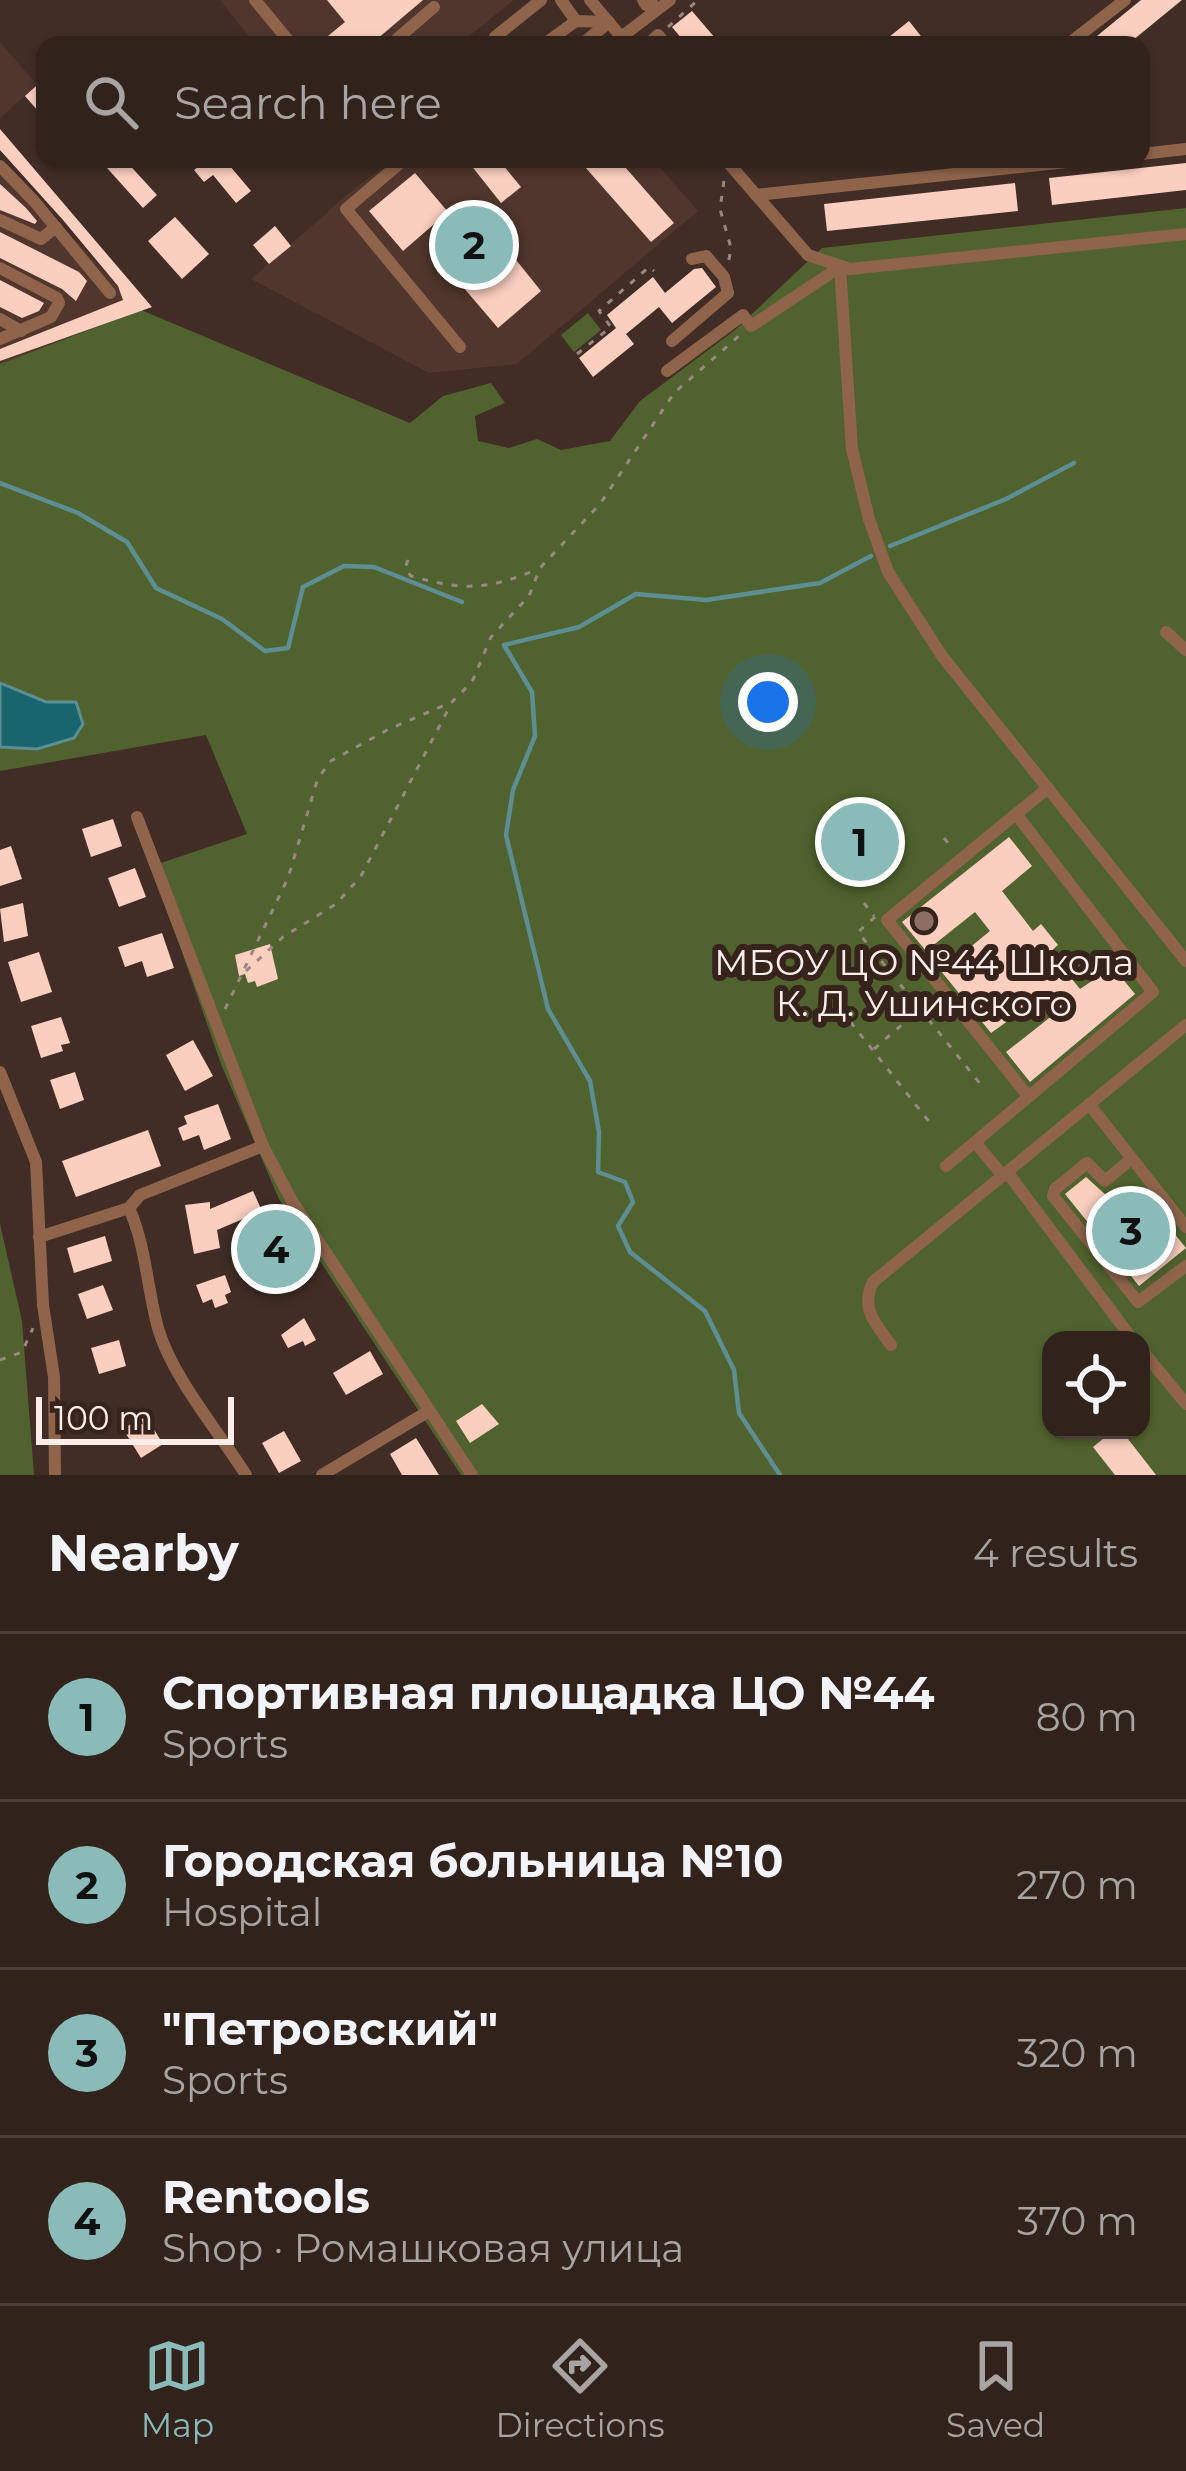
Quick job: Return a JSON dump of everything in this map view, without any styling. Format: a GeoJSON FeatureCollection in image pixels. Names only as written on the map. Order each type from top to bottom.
{"type":"FeatureCollection","features":[{"type":"Feature","properties":{"kind":"street"},"geometry":{"type":"LineString","coordinates":[[255,0],[285,36]]}},
{"type":"Feature","properties":{"kind":"street"},"geometry":{"type":"LineString","coordinates":[[495,36],[541,0]]}},
{"type":"Feature","properties":{"kind":"street"},"geometry":{"type":"LineString","coordinates":[[561,0],[576,21]]}},
{"type":"Feature","properties":{"kind":"street"},"geometry":{"type":"LineString","coordinates":[[590,0],[620,36]]}},
{"type":"Feature","properties":{"kind":"street"},"geometry":{"type":"LineString","coordinates":[[630,36],[670,0]]}},
{"type":"Feature","properties":{"kind":"street"},"geometry":{"type":"LineString","coordinates":[[1079,36],[1125,0]]}},
{"type":"Feature","properties":{"kind":"street"},"geometry":{"type":"LineString","coordinates":[[400,36],[434,7]]}},
{"type":"Feature","properties":{"kind":"street"},"geometry":{"type":"LineString","coordinates":[[555,36],[576,21],[609,22]]}},
{"type":"Feature","properties":{"kind":"street"},"geometry":{"type":"LineString","coordinates":[[592,36],[609,22]]}},
{"type":"Feature","properties":{"kind":"street"},"geometry":{"type":"LineString","coordinates":[[1150,153],[1186,149]]}},
{"type":"Feature","properties":{"kind":"street"},"geometry":{"type":"LineString","coordinates":[[0,166],[110,293]]}},
{"type":"Feature","properties":{"kind":"street"},"geometry":{"type":"LineString","coordinates":[[394,168],[346,209],[460,347]]}},
{"type":"Feature","properties":{"kind":"street"},"geometry":{"type":"LineString","coordinates":[[733,168],[808,256],[840,267],[872,269],[1186,233]]}},
{"type":"Feature","properties":{"kind":"street"},"geometry":{"type":"LineString","coordinates":[[756,195],[1011,168]]}},
{"type":"Feature","properties":{"kind":"street"},"geometry":{"type":"LineString","coordinates":[[0,220],[41,239],[56,226]]}},
{"type":"Feature","properties":{"kind":"street"},"geometry":{"type":"LineString","coordinates":[[692,259],[706,256],[721,273],[747,321]]}},
{"type":"Feature","properties":{"kind":"street"},"geometry":{"type":"LineString","coordinates":[[668,370],[840,267]]}},
{"type":"Feature","properties":{"kind":"street"},"geometry":{"type":"LineString","coordinates":[[840,267],[852,449],[887,572],[942,656],[1186,961]]}},
{"type":"Feature","properties":{"kind":"street"},"geometry":{"type":"LineString","coordinates":[[0,268],[59,303],[51,317],[0,339]]}},
{"type":"Feature","properties":{"kind":"street"},"geometry":{"type":"LineString","coordinates":[[672,341],[728,293]]}},
{"type":"Feature","properties":{"kind":"street"},"geometry":{"type":"LineString","coordinates":[[0,319],[21,331]]}},
{"type":"Feature","properties":{"kind":"street"},"geometry":{"type":"LineString","coordinates":[[1166,632],[1186,650]]}},
{"type":"Feature","properties":{"kind":"street"},"geometry":{"type":"LineString","coordinates":[[1028,1096],[881,918],[1048,788]]}},
{"type":"Feature","properties":{"kind":"street"},"geometry":{"type":"LineString","coordinates":[[946,1166],[1153,991],[1016,814]]}},
{"type":"Feature","properties":{"kind":"street"},"geometry":{"type":"LineString","coordinates":[[137,817],[263,1146],[292,1201],[472,1475]]}},
{"type":"Feature","properties":{"kind":"street"},"geometry":{"type":"LineString","coordinates":[[891,1345],[866,1307],[873,1282],[1186,1025]]}},
{"type":"Feature","properties":{"kind":"street"},"geometry":{"type":"LineString","coordinates":[[0,1072],[2,1088],[36,1162],[43,1305],[55,1376],[55,1475]]}},
{"type":"Feature","properties":{"kind":"street"},"geometry":{"type":"LineString","coordinates":[[1089,1104],[1186,1227]]}},
{"type":"Feature","properties":{"kind":"street"},"geometry":{"type":"LineString","coordinates":[[976,1142],[1126,1331]]}},
{"type":"Feature","properties":{"kind":"street"},"geometry":{"type":"LineString","coordinates":[[39,1237],[130,1208],[140,1195],[263,1146]]}},
{"type":"Feature","properties":{"kind":"street"},"geometry":{"type":"LineString","coordinates":[[1131,1159],[1105,1181],[1088,1163],[1054,1191],[1054,1197],[1138,1302],[1186,1266]]}},
{"type":"Feature","properties":{"kind":"street"},"geometry":{"type":"LineString","coordinates":[[130,1208],[159,1332],[247,1475]]}},
{"type":"Feature","properties":{"kind":"street"},"geometry":{"type":"LineString","coordinates":[[1150,1360],[1186,1404]]}},
{"type":"Feature","properties":{"kind":"street"},"geometry":{"type":"LineString","coordinates":[[322,1475],[429,1411]]}},
{"type":"Feature","properties":{"kind":"path"},"geometry":{"type":"LineString","coordinates":[[666,36],[698,0]]}},
{"type":"Feature","properties":{"kind":"path"},"geometry":{"type":"LineString","coordinates":[[721,273],[731,256],[720,209],[725,168]]}},
{"type":"Feature","properties":{"kind":"path"},"geometry":{"type":"LineString","coordinates":[[577,354],[611,327],[599,311],[650,267],[654,271]]}},
{"type":"Feature","properties":{"kind":"path"},"geometry":{"type":"LineString","coordinates":[[243,974],[284,938],[336,904],[361,876],[452,702],[472,682],[491,637],[529,596],[540,568],[600,504],[674,393],[747,321]]}},
{"type":"Feature","properties":{"kind":"path"},"geometry":{"type":"LineString","coordinates":[[408,560],[405,568],[411,576],[478,588],[540,568]]}},
{"type":"Feature","properties":{"kind":"path"},"geometry":{"type":"LineString","coordinates":[[215,1025],[288,878],[317,782],[329,762],[452,702]]}},
{"type":"Feature","properties":{"kind":"path"},"geometry":{"type":"LineString","coordinates":[[944,838],[960,859]]}},
{"type":"Feature","properties":{"kind":"path"},"geometry":{"type":"LineString","coordinates":[[864,903],[881,918],[858,932],[982,1086]]}},
{"type":"Feature","properties":{"kind":"path"},"geometry":{"type":"LineString","coordinates":[[804,963],[931,1124]]}},
{"type":"Feature","properties":{"kind":"path"},"geometry":{"type":"LineString","coordinates":[[873,1050],[942,991]]}},
{"type":"Feature","properties":{"kind":"path"},"geometry":{"type":"LineString","coordinates":[[0,1360],[22,1352],[43,1305]]}},
{"type":"Feature","properties":{"kind":"shaded area"},"geometry":{"type":"Polygon","coordinates":[[[220,0],[514,0],[469,36],[249,36],[220,0]]]}},
{"type":"Feature","properties":{"kind":"shaded area"},"geometry":{"type":"Polygon","coordinates":[[[0,42],[36,86],[0,118],[0,42]]]}},
{"type":"Feature","properties":{"kind":"shaded area"},"geometry":{"type":"Polygon","coordinates":[[[0,161],[141,310],[0,364],[0,161]]]}},
{"type":"Feature","properties":{"kind":"shaded area"},"geometry":{"type":"Polygon","coordinates":[[[383,168],[661,168],[698,211],[517,364],[429,373],[251,279],[383,168]]]}},
{"type":"Feature","properties":{"kind":"green space"},"geometry":{"type":"Polygon","coordinates":[[[1186,208],[1186,1475],[461,1475],[279,1199],[221,1064],[152,866],[247,834],[206,735],[0,771],[0,364],[141,310],[410,423],[443,396],[491,383],[505,403],[475,416],[478,441],[509,448],[537,439],[561,450],[610,441],[640,401],[735,330],[822,248],[1186,208]]]}},
{"type":"Feature","properties":{"kind":"green space"},"geometry":{"type":"Polygon","coordinates":[[[588,313],[601,330],[574,352],[561,335],[588,313]]]}},
{"type":"Feature","properties":{"kind":"green space"},"geometry":{"type":"Polygon","coordinates":[[[0,1224],[22,1321],[34,1475],[0,1475],[0,1224]]]}},
{"type":"Feature","properties":{"kind":"water"},"geometry":{"type":"Polygon","coordinates":[[[0,683],[46,702],[76,702],[83,724],[74,738],[37,749],[0,747],[0,683]]]}},
{"type":"Feature","properties":{"kind":"building"},"geometry":{"type":"Polygon","coordinates":[[[327,0],[423,0],[381,36],[328,36],[345,22],[327,0]]]}},
{"type":"Feature","properties":{"kind":"building"},"geometry":{"type":"Polygon","coordinates":[[[1141,0],[1182,0],[1138,36],[1097,36],[1141,0]]]}},
{"type":"Feature","properties":{"kind":"building"},"geometry":{"type":"Polygon","coordinates":[[[692,11],[713,36],[680,36],[672,27],[692,11]]]}},
{"type":"Feature","properties":{"kind":"building"},"geometry":{"type":"Polygon","coordinates":[[[909,21],[921,36],[890,36],[909,21]]]}},
{"type":"Feature","properties":{"kind":"building"},"geometry":{"type":"Polygon","coordinates":[[[36,86],[36,109],[25,96],[36,86]]]}},
{"type":"Feature","properties":{"kind":"building"},"geometry":{"type":"Polygon","coordinates":[[[0,129],[152,307],[0,361],[0,349],[123,300],[118,286],[0,150],[0,129]]]}},
{"type":"Feature","properties":{"kind":"building"},"geometry":{"type":"Polygon","coordinates":[[[1186,163],[1186,190],[1052,205],[1049,178],[1186,163]]]}},
{"type":"Feature","properties":{"kind":"building"},"geometry":{"type":"Polygon","coordinates":[[[107,168],[132,168],[157,195],[143,208],[107,168]]]}},
{"type":"Feature","properties":{"kind":"building"},"geometry":{"type":"Polygon","coordinates":[[[232,168],[251,191],[236,203],[213,175],[204,182],[194,170],[232,168]]]}},
{"type":"Feature","properties":{"kind":"building"},"geometry":{"type":"Polygon","coordinates":[[[473,168],[505,168],[521,187],[501,203],[473,168]]]}},
{"type":"Feature","properties":{"kind":"building"},"geometry":{"type":"Polygon","coordinates":[[[586,168],[626,168],[674,223],[651,242],[586,168]]]}},
{"type":"Feature","properties":{"kind":"building"},"geometry":{"type":"Polygon","coordinates":[[[415,173],[448,212],[403,251],[369,211],[415,173]]]}},
{"type":"Feature","properties":{"kind":"building"},"geometry":{"type":"Polygon","coordinates":[[[1015,183],[1018,211],[827,231],[824,204],[1015,183]]]}},
{"type":"Feature","properties":{"kind":"building"},"geometry":{"type":"Polygon","coordinates":[[[0,184],[26,208],[35,224],[0,210],[0,184]]]}},
{"type":"Feature","properties":{"kind":"building"},"geometry":{"type":"Polygon","coordinates":[[[175,217],[209,254],[182,279],[148,241],[175,217]]]}},
{"type":"Feature","properties":{"kind":"building"},"geometry":{"type":"Polygon","coordinates":[[[275,226],[291,246],[269,264],[253,245],[275,226]]]}},
{"type":"Feature","properties":{"kind":"building"},"geometry":{"type":"Polygon","coordinates":[[[0,232],[79,272],[87,281],[76,301],[0,258],[0,232]]]}},
{"type":"Feature","properties":{"kind":"building"},"geometry":{"type":"Polygon","coordinates":[[[496,235],[541,291],[498,328],[452,274],[496,235]]]}},
{"type":"Feature","properties":{"kind":"building"},"geometry":{"type":"Polygon","coordinates":[[[702,268],[716,287],[672,323],[659,307],[626,334],[634,344],[593,377],[579,358],[616,328],[607,315],[653,277],[665,293],[694,269],[702,268]]]}},
{"type":"Feature","properties":{"kind":"building"},"geometry":{"type":"Polygon","coordinates":[[[0,280],[44,303],[39,311],[22,318],[0,307],[0,280]]]}},
{"type":"Feature","properties":{"kind":"building"},"geometry":{"type":"Polygon","coordinates":[[[113,819],[122,846],[91,857],[82,829],[113,819]]]}},
{"type":"Feature","properties":{"kind":"building"},"geometry":{"type":"Polygon","coordinates":[[[1009,837],[1032,866],[1002,891],[1033,931],[1041,924],[1058,945],[1050,952],[1080,989],[1113,967],[1135,994],[1030,1082],[1006,1052],[1053,1015],[1040,998],[991,1033],[941,971],[990,931],[975,912],[926,951],[902,922],[1009,837]]]}},
{"type":"Feature","properties":{"kind":"building"},"geometry":{"type":"Polygon","coordinates":[[[11,846],[22,879],[0,886],[0,850],[11,846]]]}},
{"type":"Feature","properties":{"kind":"building"},"geometry":{"type":"Polygon","coordinates":[[[135,868],[146,897],[119,907],[108,878],[135,868]]]}},
{"type":"Feature","properties":{"kind":"building"},"geometry":{"type":"Polygon","coordinates":[[[23,903],[28,936],[4,942],[0,909],[23,903]]]}},
{"type":"Feature","properties":{"kind":"building"},"geometry":{"type":"Polygon","coordinates":[[[162,933],[174,968],[147,977],[142,961],[125,967],[118,947],[162,933]]]}},
{"type":"Feature","properties":{"kind":"building"},"geometry":{"type":"Polygon","coordinates":[[[270,944],[278,979],[257,987],[255,981],[248,983],[245,974],[239,976],[235,955],[270,944]]]}},
{"type":"Feature","properties":{"kind":"building"},"geometry":{"type":"Polygon","coordinates":[[[39,952],[52,992],[21,1002],[8,962],[39,952]]]}},
{"type":"Feature","properties":{"kind":"building"},"geometry":{"type":"Polygon","coordinates":[[[61,1017],[70,1043],[61,1045],[63,1051],[41,1058],[31,1026],[61,1017]]]}},
{"type":"Feature","properties":{"kind":"building"},"geometry":{"type":"Polygon","coordinates":[[[193,1040],[213,1076],[185,1091],[166,1055],[193,1040]]]}},
{"type":"Feature","properties":{"kind":"building"},"geometry":{"type":"Polygon","coordinates":[[[75,1072],[84,1100],[60,1109],[50,1080],[75,1072]]]}},
{"type":"Feature","properties":{"kind":"building"},"geometry":{"type":"Polygon","coordinates":[[[218,1104],[231,1139],[204,1150],[199,1135],[183,1141],[178,1128],[187,1124],[184,1116],[218,1104]]]}},
{"type":"Feature","properties":{"kind":"building"},"geometry":{"type":"Polygon","coordinates":[[[148,1130],[161,1166],[76,1197],[62,1161],[148,1130]]]}},
{"type":"Feature","properties":{"kind":"building"},"geometry":{"type":"Polygon","coordinates":[[[1086,1177],[1119,1207],[1130,1198],[1144,1214],[1153,1207],[1186,1248],[1139,1286],[1065,1194],[1086,1177]]]}},
{"type":"Feature","properties":{"kind":"building"},"geometry":{"type":"Polygon","coordinates":[[[253,1191],[262,1211],[217,1230],[220,1248],[194,1254],[185,1205],[210,1202],[210,1209],[253,1191]]]}},
{"type":"Feature","properties":{"kind":"building"},"geometry":{"type":"Polygon","coordinates":[[[281,1232],[294,1252],[272,1267],[259,1246],[281,1232]]]}},
{"type":"Feature","properties":{"kind":"building"},"geometry":{"type":"Polygon","coordinates":[[[105,1236],[112,1261],[74,1273],[67,1248],[105,1236]]]}},
{"type":"Feature","properties":{"kind":"building"},"geometry":{"type":"Polygon","coordinates":[[[225,1275],[231,1292],[225,1295],[228,1303],[215,1308],[212,1299],[203,1303],[196,1285],[225,1275]]]}},
{"type":"Feature","properties":{"kind":"building"},"geometry":{"type":"Polygon","coordinates":[[[103,1285],[113,1310],[87,1319],[78,1294],[103,1285]]]}},
{"type":"Feature","properties":{"kind":"building"},"geometry":{"type":"Polygon","coordinates":[[[304,1318],[316,1340],[288,1348],[281,1335],[304,1318]]]}},
{"type":"Feature","properties":{"kind":"building"},"geometry":{"type":"Polygon","coordinates":[[[119,1340],[126,1366],[99,1374],[91,1348],[119,1340]]]}},
{"type":"Feature","properties":{"kind":"building"},"geometry":{"type":"Polygon","coordinates":[[[370,1351],[383,1374],[346,1395],[333,1373],[370,1351]]]}},
{"type":"Feature","properties":{"kind":"building"},"geometry":{"type":"Polygon","coordinates":[[[482,1404],[499,1424],[470,1443],[456,1421],[482,1404]]]}},
{"type":"Feature","properties":{"kind":"building"},"geometry":{"type":"Polygon","coordinates":[[[145,1415],[163,1444],[141,1458],[123,1429],[145,1415]]]}},
{"type":"Feature","properties":{"kind":"building"},"geometry":{"type":"Polygon","coordinates":[[[284,1431],[301,1461],[279,1473],[262,1443],[284,1431]]]}},
{"type":"Feature","properties":{"kind":"building"},"geometry":{"type":"Polygon","coordinates":[[[416,1438],[439,1475],[402,1475],[390,1454],[416,1438]]]}},
{"type":"Feature","properties":{"kind":"building"},"geometry":{"type":"Polygon","coordinates":[[[1103,1439],[1128,1439],[1156,1475],[1115,1475],[1093,1447],[1103,1439]]]}},
{"type":"Feature","properties":{"kind":"waterway"},"geometry":{"type":"LineString","coordinates":[[890,546],[1006,499],[1074,463]]}},
{"type":"Feature","properties":{"kind":"waterway"},"geometry":{"type":"LineString","coordinates":[[0,483],[78,513],[127,542],[156,588],[222,619],[265,651],[288,648],[303,587],[344,566],[374,567],[462,602]]}},
{"type":"Feature","properties":{"kind":"waterway"},"geometry":{"type":"LineString","coordinates":[[780,1475],[739,1413],[734,1370],[705,1311],[630,1252],[618,1226],[633,1202],[625,1182],[598,1172],[599,1132],[590,1081],[548,1009],[506,835],[513,790],[535,736],[532,692],[504,645],[579,627],[636,594],[706,600],[820,583],[871,556]]}},
{"type":"Feature","properties":{"kind":"place","name":"Городская больница №10"},"geometry":{"type":"Point","coordinates":[474,245]}},
{"type":"Feature","properties":{"kind":"place","name":"Спортивная площадка ЦО №44"},"geometry":{"type":"Point","coordinates":[860,842]}},
{"type":"Feature","properties":{"kind":"place","name":"МБОУ ЦО №44 Школа К. Д. Ушинского"},"geometry":{"type":"Point","coordinates":[924,921]}},
{"type":"Feature","properties":{"kind":"place","name":"\"Петровский\""},"geometry":{"type":"Point","coordinates":[1131,1231]}},
{"type":"Feature","properties":{"kind":"place","name":"Rentools"},"geometry":{"type":"Point","coordinates":[276,1249]}}]}
